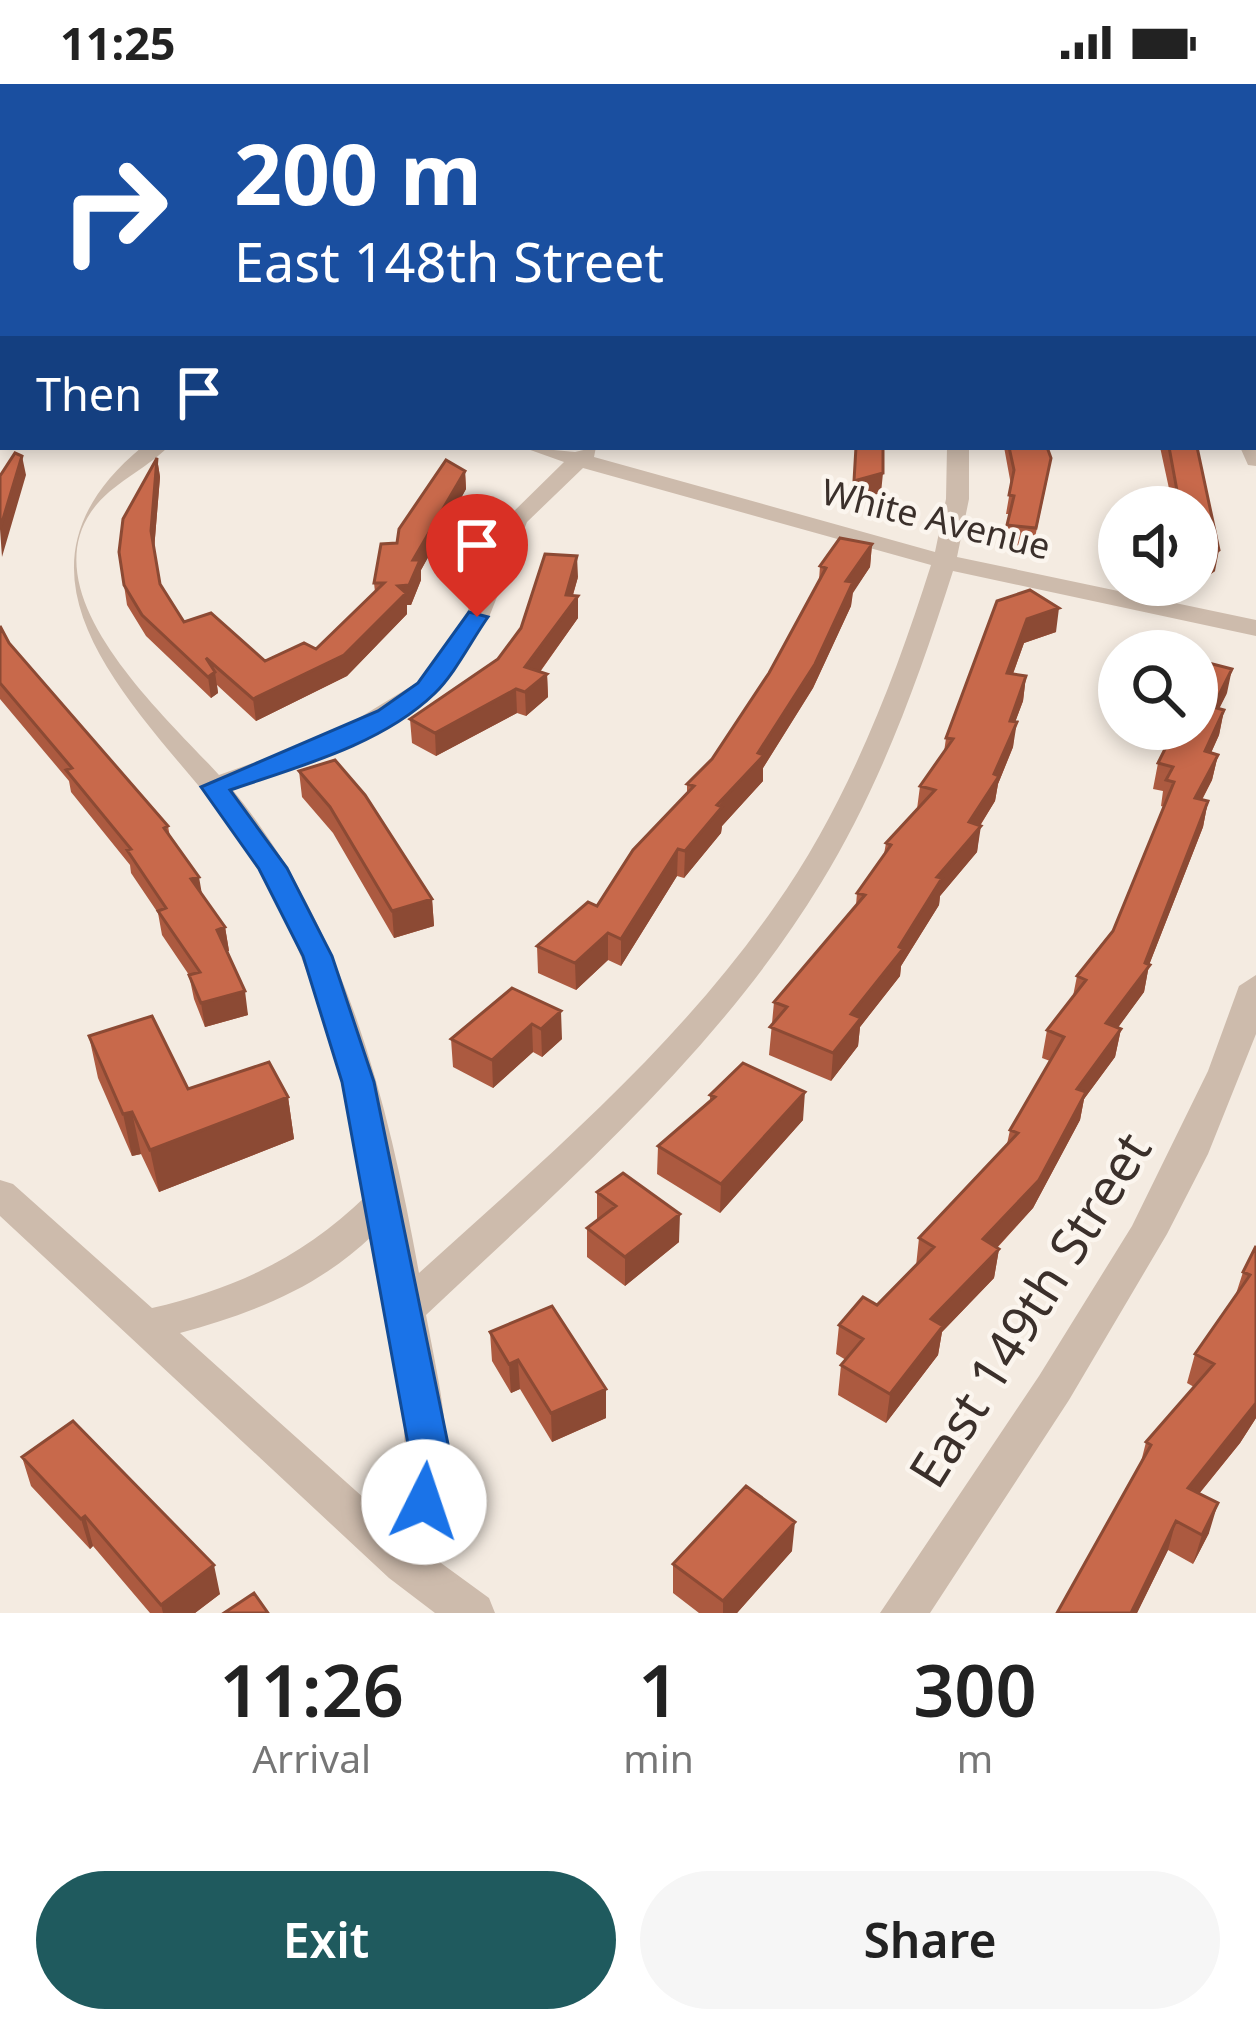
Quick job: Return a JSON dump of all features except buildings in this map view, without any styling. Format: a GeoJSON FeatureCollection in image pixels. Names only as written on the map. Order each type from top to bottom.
{"type":"FeatureCollection","features":[{"type":"Feature","properties":{"kind":"street"},"geometry":{"type":"LineString","coordinates":[[153,450],[91,495],[69,529],[66,563],[91,640],[129,696],[214,787],[273,868],[317,956],[358,1082],[428,1444],[424,1502],[404,1563]]}},
{"type":"Feature","properties":{"kind":"street"},"geometry":{"type":"LineString","coordinates":[[404,1311],[646,1085],[727,994],[789,910],[835,833],[886,722],[945,562],[956,511],[958,450]]}},
{"type":"Feature","properties":{"kind":"street"},"geometry":{"type":"LineString","coordinates":[[214,787],[341,741],[427,688],[477,617],[517,519],[585,453]]}},
{"type":"Feature","properties":{"kind":"street","name":"White Avenue"},"geometry":{"type":"LineString","coordinates":[[585,453],[945,562],[1256,628]]}},
{"type":"Feature","properties":{"kind":"street","name":"East 149th Street"},"geometry":{"type":"LineString","coordinates":[[903,1613],[1112,1300],[1195,1146],[1256,986]]}},
{"type":"Feature","properties":{"kind":"street"},"geometry":{"type":"LineString","coordinates":[[143,1326],[217,1309],[288,1283],[341,1247],[383,1202]]}},
{"type":"Feature","properties":{"kind":"street"},"geometry":{"type":"LineString","coordinates":[[12,1205],[404,1563],[472,1613]]}},
{"type":"Feature","properties":{"kind":"route"},"geometry":{"type":"LineString","coordinates":[[424,1502],[428,1444],[358,1082],[317,956],[273,868],[214,787],[308,755],[387,716],[427,688],[477,617]]}}]}
